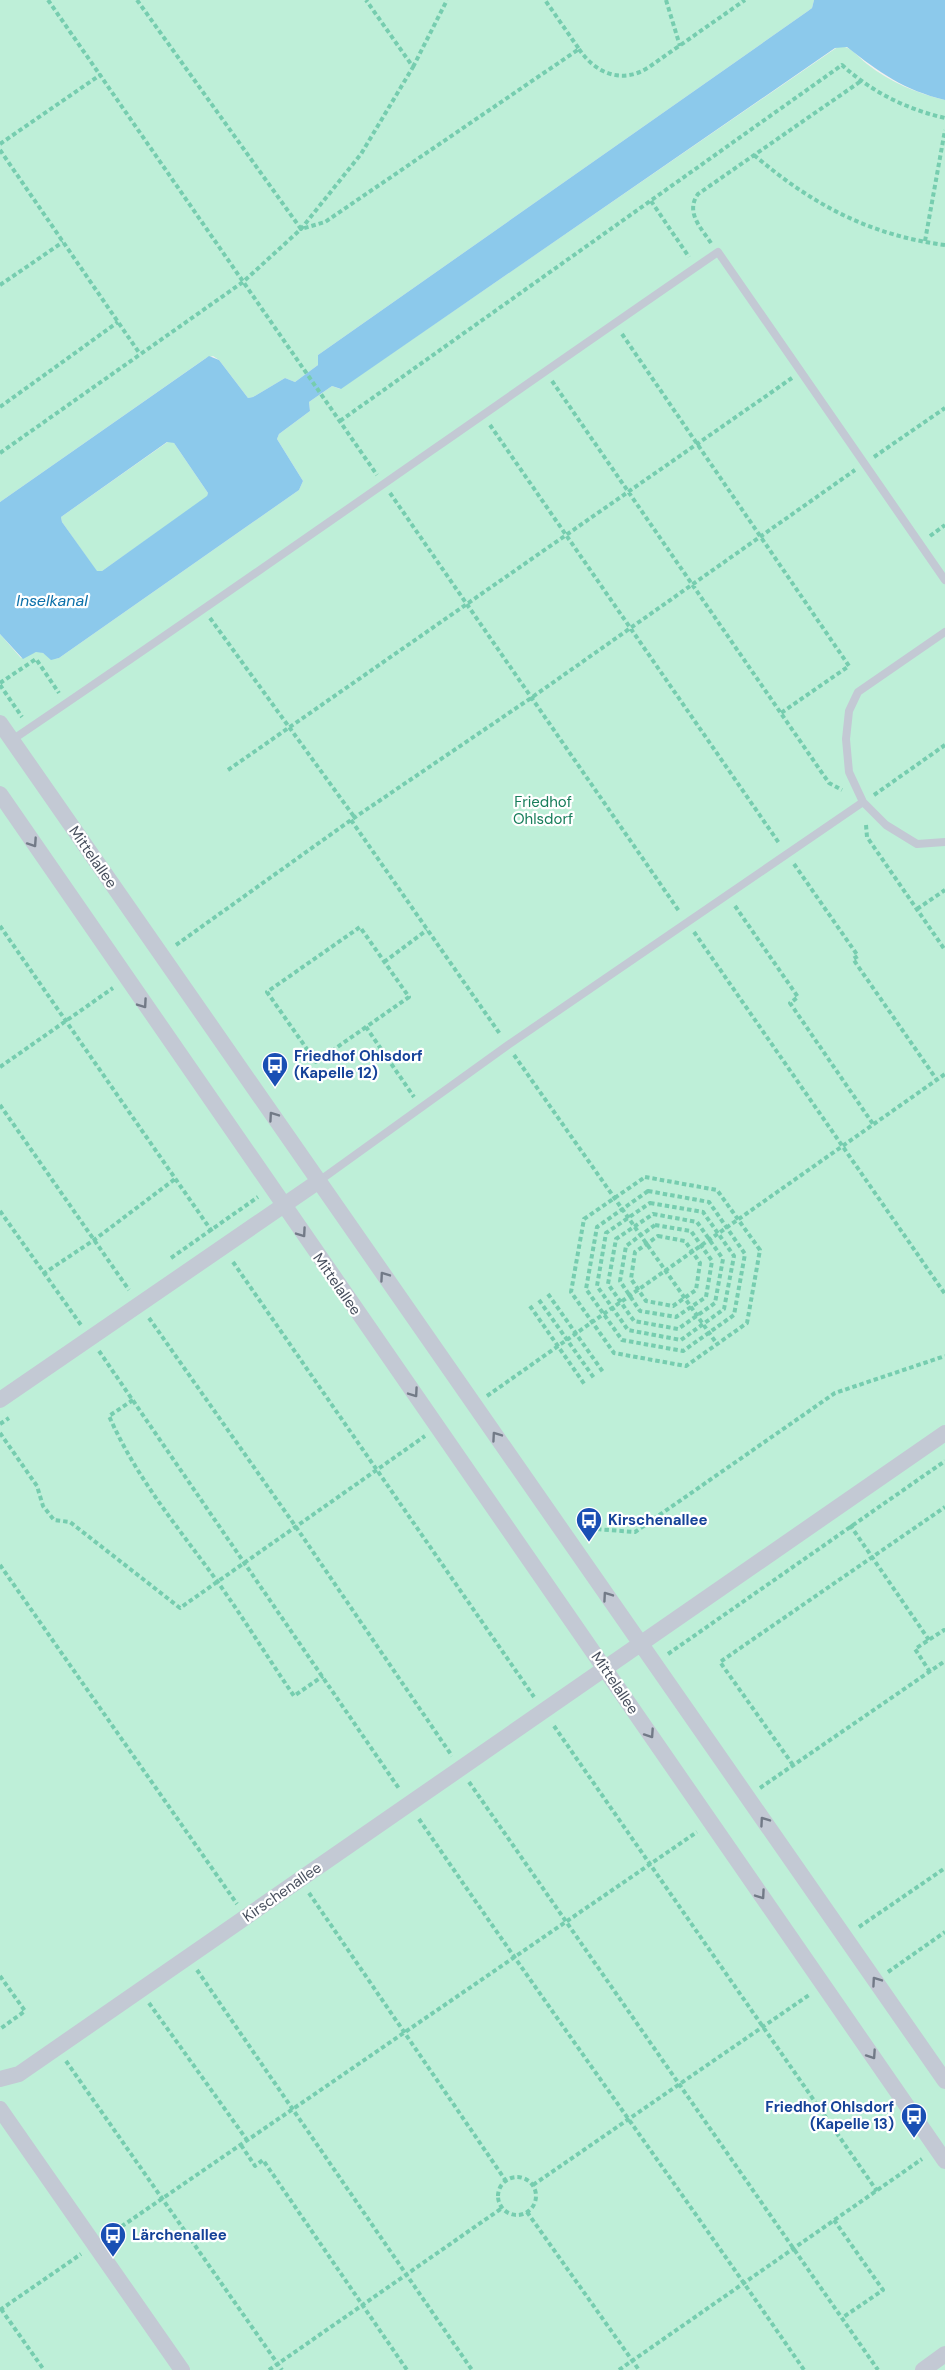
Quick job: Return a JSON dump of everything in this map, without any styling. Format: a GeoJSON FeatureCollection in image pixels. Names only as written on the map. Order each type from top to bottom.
{"type":"FeatureCollection","features":[{"type":"Feature","properties":{"kind":"street","name":"Mittelallee"},"geometry":{"type":"LineString","coordinates":[[0,723],[6,744],[162,955],[945,2081]]}},
{"type":"Feature","properties":{"kind":"street","name":"Mittelallee"},"geometry":{"type":"LineString","coordinates":[[0,794],[941,2155]]}},
{"type":"Feature","properties":{"kind":"street"},"geometry":{"type":"LineString","coordinates":[[0,1400],[319,1181]]}},
{"type":"Feature","properties":{"kind":"street","name":"Kirschenallee"},"geometry":{"type":"LineString","coordinates":[[0,2079],[19,2074],[945,1433]]}},
{"type":"Feature","properties":{"kind":"street"},"geometry":{"type":"LineString","coordinates":[[0,2109],[182,2370]]}},
{"type":"Feature","properties":{"kind":"street"},"geometry":{"type":"LineString","coordinates":[[923,2370],[945,2354]]}},
{"type":"Feature","properties":{"kind":"lane"},"geometry":{"type":"LineString","coordinates":[[6,744],[205,610],[383,483],[718,252],[945,580]]}},
{"type":"Feature","properties":{"kind":"lane"},"geometry":{"type":"LineString","coordinates":[[945,632],[858,692],[849,711],[846,739],[849,772],[863,802],[886,825],[917,844],[945,842]]}},
{"type":"Feature","properties":{"kind":"lane"},"geometry":{"type":"LineString","coordinates":[[319,1181],[508,1046],[863,802]]}},
{"type":"Feature","properties":{"kind":"path"},"geometry":{"type":"LineString","coordinates":[[48,0],[945,1294]]}},
{"type":"Feature","properties":{"kind":"path"},"geometry":{"type":"LineString","coordinates":[[137,0],[301,229]]}},
{"type":"Feature","properties":{"kind":"path"},"geometry":{"type":"LineString","coordinates":[[366,0],[413,67]]}},
{"type":"Feature","properties":{"kind":"path"},"geometry":{"type":"LineString","coordinates":[[0,453],[243,282],[301,229],[361,154],[413,67],[447,0]]}},
{"type":"Feature","properties":{"kind":"path"},"geometry":{"type":"LineString","coordinates":[[545,0],[590,63],[614,75],[626,76],[645,70],[746,0]]}},
{"type":"Feature","properties":{"kind":"path"},"geometry":{"type":"LineString","coordinates":[[666,0],[680,46]]}},
{"type":"Feature","properties":{"kind":"path"},"geometry":{"type":"LineString","coordinates":[[301,229],[325,222],[579,49]]}},
{"type":"Feature","properties":{"kind":"path"},"geometry":{"type":"LineString","coordinates":[[340,421],[842,65],[861,81],[904,106],[945,118]]}},
{"type":"Feature","properties":{"kind":"path"},"geometry":{"type":"LineString","coordinates":[[0,144],[100,75]]}},
{"type":"Feature","properties":{"kind":"path"},"geometry":{"type":"LineString","coordinates":[[718,252],[694,217],[693,201],[701,191],[861,81]]}},
{"type":"Feature","properties":{"kind":"path"},"geometry":{"type":"LineString","coordinates":[[925,241],[945,130]]}},
{"type":"Feature","properties":{"kind":"path"},"geometry":{"type":"LineString","coordinates":[[0,150],[140,354]]}},
{"type":"Feature","properties":{"kind":"path"},"geometry":{"type":"LineString","coordinates":[[754,155],[793,187],[834,212],[883,231],[945,244]]}},
{"type":"Feature","properties":{"kind":"path"},"geometry":{"type":"LineString","coordinates":[[651,201],[696,267]]}},
{"type":"Feature","properties":{"kind":"path"},"geometry":{"type":"LineString","coordinates":[[0,285],[63,242]]}},
{"type":"Feature","properties":{"kind":"path"},"geometry":{"type":"LineString","coordinates":[[0,406],[118,322]]}},
{"type":"Feature","properties":{"kind":"path"},"geometry":{"type":"LineString","coordinates":[[614,324],[849,666],[781,713]]}},
{"type":"Feature","properties":{"kind":"path"},"geometry":{"type":"LineString","coordinates":[[545,371],[829,783],[863,802]]}},
{"type":"Feature","properties":{"kind":"path"},"geometry":{"type":"LineString","coordinates":[[228,770],[801,372]]}},
{"type":"Feature","properties":{"kind":"path"},"geometry":{"type":"LineString","coordinates":[[162,955],[352,819],[531,698],[945,408]]}},
{"type":"Feature","properties":{"kind":"path"},"geometry":{"type":"LineString","coordinates":[[483,414],[858,956],[853,959],[937,1080]]}},
{"type":"Feature","properties":{"kind":"path"},"geometry":{"type":"LineString","coordinates":[[205,610],[717,1344]]}},
{"type":"Feature","properties":{"kind":"path"},"geometry":{"type":"LineString","coordinates":[[30,728],[0,684],[36,659],[66,703]]}},
{"type":"Feature","properties":{"kind":"path"},"geometry":{"type":"LineString","coordinates":[[863,802],[945,745]]}},
{"type":"Feature","properties":{"kind":"path"},"geometry":{"type":"LineString","coordinates":[[863,802],[867,837],[945,950]]}},
{"type":"Feature","properties":{"kind":"path"},"geometry":{"type":"LineString","coordinates":[[917,909],[945,890]]}},
{"type":"Feature","properties":{"kind":"path"},"geometry":{"type":"LineString","coordinates":[[728,895],[798,997],[790,1003],[873,1124]]}},
{"type":"Feature","properties":{"kind":"path"},"geometry":{"type":"LineString","coordinates":[[0,926],[877,2191]]}},
{"type":"Feature","properties":{"kind":"path"},"geometry":{"type":"LineString","coordinates":[[360,927],[409,997],[366,1027],[316,1062],[267,992],[360,927]]}},
{"type":"Feature","properties":{"kind":"path"},"geometry":{"type":"LineString","coordinates":[[384,962],[427,930]]}},
{"type":"Feature","properties":{"kind":"path"},"geometry":{"type":"LineString","coordinates":[[0,1068],[126,979]]}},
{"type":"Feature","properties":{"kind":"path"},"geometry":{"type":"LineString","coordinates":[[366,1027],[422,1107]]}},
{"type":"Feature","properties":{"kind":"path"},"geometry":{"type":"LineString","coordinates":[[474,1405],[945,1074]]}},
{"type":"Feature","properties":{"kind":"path"},"geometry":{"type":"LineString","coordinates":[[0,1105],[296,1527],[516,1852],[567,1921],[879,2370]]}},
{"type":"Feature","properties":{"kind":"path"},"geometry":{"type":"LineString","coordinates":[[645,1177],[717,1190],[760,1250],[747,1323],[686,1365],[614,1353],[571,1292],[584,1219],[614,1198],[645,1177]]}},
{"type":"Feature","properties":{"kind":"path"},"geometry":{"type":"LineString","coordinates":[[43,1274],[94,1240],[175,1179]]}},
{"type":"Feature","properties":{"kind":"path"},"geometry":{"type":"LineString","coordinates":[[648,1191],[709,1202],[745,1254],[734,1315],[683,1351],[622,1340],[586,1289],[597,1227],[622,1209],[648,1191]]}},
{"type":"Feature","properties":{"kind":"path"},"geometry":{"type":"LineString","coordinates":[[650,1203],[703,1212],[734,1256],[724,1309],[681,1340],[628,1330],[597,1286],[606,1233],[628,1218],[650,1203]]}},
{"type":"Feature","properties":{"kind":"path"},"geometry":{"type":"LineString","coordinates":[[653,1214],[697,1222],[710,1240],[723,1258],[715,1303],[678,1329],[634,1321],[608,1284],[616,1239],[653,1214]]}},
{"type":"Feature","properties":{"kind":"path"},"geometry":{"type":"LineString","coordinates":[[655,1225],[691,1231],[712,1261],[706,1297],[676,1317],[640,1311],[620,1281],[626,1246],[640,1235],[655,1225]]}},
{"type":"Feature","properties":{"kind":"path"},"geometry":{"type":"LineString","coordinates":[[658,1236],[685,1241],[700,1263],[696,1290],[673,1306],[646,1301],[631,1279],[635,1252],[646,1244],[658,1236]]}},
{"type":"Feature","properties":{"kind":"path"},"geometry":{"type":"LineString","coordinates":[[548,1293],[603,1372]]}},
{"type":"Feature","properties":{"kind":"path"},"geometry":{"type":"LineString","coordinates":[[539,1300],[594,1378]]}},
{"type":"Feature","properties":{"kind":"path"},"geometry":{"type":"LineString","coordinates":[[530,1306],[585,1384]]}},
{"type":"Feature","properties":{"kind":"path"},"geometry":{"type":"LineString","coordinates":[[567,1538],[581,1528],[635,1532],[835,1393],[945,1356]]}},
{"type":"Feature","properties":{"kind":"path"},"geometry":{"type":"LineString","coordinates":[[133,1400],[109,1416],[124,1450],[157,1502],[217,1582],[294,1696],[323,1676]]}},
{"type":"Feature","properties":{"kind":"path"},"geometry":{"type":"LineString","coordinates":[[0,1433],[37,1486],[43,1506],[54,1520],[70,1522],[180,1608],[438,1427]]}},
{"type":"Feature","properties":{"kind":"path"},"geometry":{"type":"LineString","coordinates":[[654,1664],[945,1461]]}},
{"type":"Feature","properties":{"kind":"path"},"geometry":{"type":"LineString","coordinates":[[837,1507],[929,1640]]}},
{"type":"Feature","properties":{"kind":"path"},"geometry":{"type":"LineString","coordinates":[[793,1766],[720,1662],[945,1507]]}},
{"type":"Feature","properties":{"kind":"path"},"geometry":{"type":"LineString","coordinates":[[0,1565],[246,1917]]}},
{"type":"Feature","properties":{"kind":"path"},"geometry":{"type":"LineString","coordinates":[[930,1672],[915,1649],[944,1630],[945,1632]]}},
{"type":"Feature","properties":{"kind":"path"},"geometry":{"type":"LineString","coordinates":[[747,1797],[945,1662]]}},
{"type":"Feature","properties":{"kind":"path"},"geometry":{"type":"LineString","coordinates":[[44,2370],[1,2310],[710,1822]]}},
{"type":"Feature","properties":{"kind":"path"},"geometry":{"type":"LineString","coordinates":[[845,1937],[945,1868]]}},
{"type":"Feature","properties":{"kind":"path"},"geometry":{"type":"LineString","coordinates":[[300,1880],[506,2181]]}},
{"type":"Feature","properties":{"kind":"path"},"geometry":{"type":"LineString","coordinates":[[875,1981],[945,1932]]}},
{"type":"Feature","properties":{"kind":"path"},"geometry":{"type":"LineString","coordinates":[[188,1957],[472,2370]]}},
{"type":"Feature","properties":{"kind":"path"},"geometry":{"type":"LineString","coordinates":[[0,1976],[25,2011],[0,2029]]}},
{"type":"Feature","properties":{"kind":"path"},"geometry":{"type":"LineString","coordinates":[[533,2185],[824,1984]]}},
{"type":"Feature","properties":{"kind":"path"},"geometry":{"type":"LineString","coordinates":[[140,1990],[247,2140]]}},
{"type":"Feature","properties":{"kind":"path"},"geometry":{"type":"LineString","coordinates":[[57,2048],[282,2370]]}},
{"type":"Feature","properties":{"kind":"path"},"geometry":{"type":"LineString","coordinates":[[240,2145],[255,2166],[263,2160],[407,2370]]}},
{"type":"Feature","properties":{"kind":"path"},"geometry":{"type":"LineString","coordinates":[[619,2370],[877,2191],[941,2155]]}},
{"type":"Feature","properties":{"kind":"path"},"geometry":{"type":"LineString","coordinates":[[517,2177],[533,2185],[536,2197],[532,2208],[527,2212],[512,2214],[502,2208],[498,2197],[506,2181],[517,2177]]}},
{"type":"Feature","properties":{"kind":"path"},"geometry":{"type":"LineString","coordinates":[[269,2370],[502,2208]]}},
{"type":"Feature","properties":{"kind":"path"},"geometry":{"type":"LineString","coordinates":[[527,2212],[639,2370]]}},
{"type":"Feature","properties":{"kind":"path"},"geometry":{"type":"LineString","coordinates":[[834,2220],[883,2290],[842,2318]]}},
{"type":"Feature","properties":{"kind":"green space"},"geometry":{"type":"Polygon","coordinates":[[[0,0],[814,0],[812,8],[808,11],[318,355],[318,365],[295,382],[285,378],[248,398],[219,360],[213,356],[206,358],[0,502],[0,0]]]}},
{"type":"Feature","properties":{"kind":"green space","name":"Friedhof Ohlsdorf"},"geometry":{"type":"Polygon","coordinates":[[[839,46],[851,50],[867,64],[894,81],[945,100],[945,2370],[0,2370],[0,634],[21,658],[39,652],[55,659],[59,658],[299,490],[303,481],[277,439],[279,434],[310,411],[309,402],[332,386],[340,389],[839,46]]]}},
{"type":"Feature","properties":{"kind":"green space"},"geometry":{"type":"Polygon","coordinates":[[[169,441],[174,443],[208,493],[207,497],[102,571],[97,572],[62,522],[61,517],[169,441]]]}},
{"type":"Feature","properties":{"kind":"water","name":"Inselkanal"},"geometry":{"type":"Polygon","coordinates":[[[814,0],[945,0],[945,100],[893,80],[847,47],[835,48],[341,389],[332,386],[309,402],[310,411],[279,434],[277,439],[303,481],[299,490],[59,658],[51,660],[43,653],[36,652],[23,659],[0,634],[0,502],[209,356],[219,360],[248,398],[285,378],[295,382],[318,365],[318,355],[812,8],[814,0]],[[167,442],[61,517],[62,522],[97,571],[102,571],[207,496],[208,493],[174,443],[167,442]]]}},
{"type":"Feature","properties":{"kind":"place","name":"Friedhof Ohlsdorf (Kapelle 12)"},"geometry":{"type":"Point","coordinates":[275,1088]}},
{"type":"Feature","properties":{"kind":"place","name":"Kirschenallee"},"geometry":{"type":"Point","coordinates":[589,1543]}},
{"type":"Feature","properties":{"kind":"place","name":"Friedhof Ohlsdorf (Kapelle 13)"},"geometry":{"type":"Point","coordinates":[914,2139]}},
{"type":"Feature","properties":{"kind":"place","name":"Lärchenallee"},"geometry":{"type":"Point","coordinates":[113,2258]}}]}
